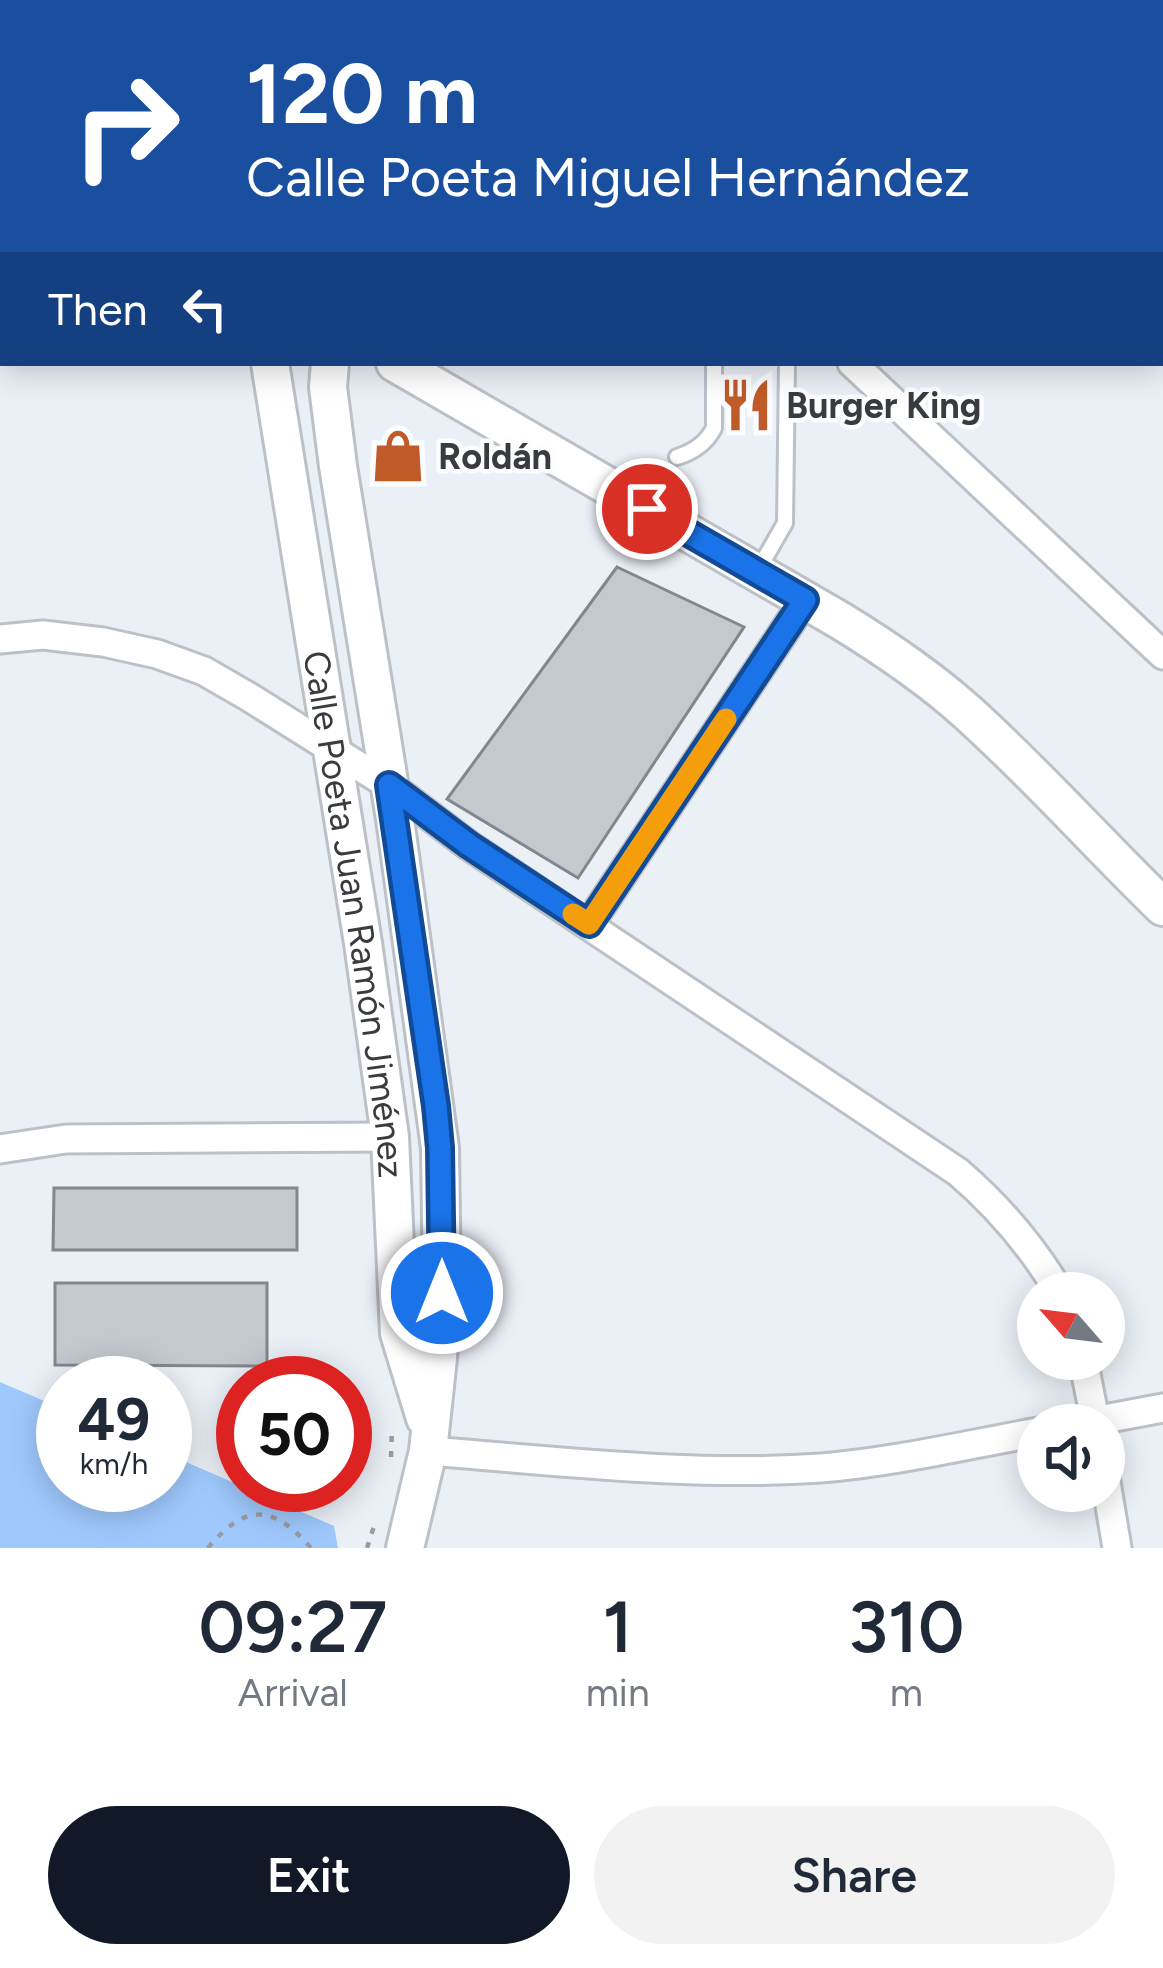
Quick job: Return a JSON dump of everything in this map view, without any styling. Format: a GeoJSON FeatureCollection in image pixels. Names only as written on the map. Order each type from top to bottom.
{"type":"FeatureCollection","features":[{"type":"Feature","properties":{"kind":"main road","name":"Calle Poeta Juan Ramón Jiménez"},"geometry":{"type":"LineString","coordinates":[[270,366],[390,1137],[399,1333],[424,1417],[428,1451]]}},
{"type":"Feature","properties":{"kind":"main road","name":"Calle Poeta Juan Ramón Jiménez"},"geometry":{"type":"LineString","coordinates":[[330,366],[338,466],[440,1148],[442,1293],[428,1451]]}},
{"type":"Feature","properties":{"kind":"main road"},"geometry":{"type":"LineString","coordinates":[[400,366],[906,663],[965,710],[1163,907]]}},
{"type":"Feature","properties":{"kind":"main road"},"geometry":{"type":"LineString","coordinates":[[405,1548],[428,1451]]}},
{"type":"Feature","properties":{"kind":"street"},"geometry":{"type":"LineString","coordinates":[[855,366],[1163,655]]}},
{"type":"Feature","properties":{"kind":"street"},"geometry":{"type":"LineString","coordinates":[[589,924],[805,600]]}},
{"type":"Feature","properties":{"kind":"street"},"geometry":{"type":"LineString","coordinates":[[0,639],[43,635],[157,654],[204,671],[249,697],[389,785],[469,845],[958,1172],[1012,1222],[1048,1272]]}},
{"type":"Feature","properties":{"kind":"street"},"geometry":{"type":"LineString","coordinates":[[0,1149],[66,1139],[390,1137]]}},
{"type":"Feature","properties":{"kind":"street"},"geometry":{"type":"LineString","coordinates":[[1125,1416],[1163,1408]]}},
{"type":"Feature","properties":{"kind":"street"},"geometry":{"type":"LineString","coordinates":[[428,1451],[672,1470],[763,1471],[909,1456],[1017,1436]]}},
{"type":"Feature","properties":{"kind":"street"},"geometry":{"type":"LineString","coordinates":[[1111,1512],[1117,1548]]}},
{"type":"Feature","properties":{"kind":"lane"},"geometry":{"type":"LineString","coordinates":[[676,457],[692,453],[714,428],[714,366]]}},
{"type":"Feature","properties":{"kind":"lane"},"geometry":{"type":"LineString","coordinates":[[757,572],[784,523],[787,366]]}},
{"type":"Feature","properties":{"kind":"path"},"geometry":{"type":"LineString","coordinates":[[208,1548],[236,1519],[252,1514],[291,1528],[311,1548]]}},
{"type":"Feature","properties":{"kind":"shaded area"},"geometry":{"type":"Polygon","coordinates":[[[0,1382],[36,1397],[36,1512],[192,1512],[192,1465],[216,1475],[216,1512],[302,1512],[334,1526],[338,1548],[0,1548],[0,1382]]]}},
{"type":"Feature","properties":{"kind":"building"},"geometry":{"type":"Polygon","coordinates":[[[617,567],[744,627],[578,878],[447,799],[617,567]]]}},
{"type":"Feature","properties":{"kind":"building"},"geometry":{"type":"Polygon","coordinates":[[[54,1188],[297,1188],[297,1250],[53,1250],[54,1188]]]}},
{"type":"Feature","properties":{"kind":"building"},"geometry":{"type":"Polygon","coordinates":[[[55,1283],[267,1283],[267,1356],[216,1356],[216,1366],[192,1366],[192,1356],[55,1356],[55,1283]]]}},
{"type":"Feature","properties":{"kind":"slow traffic"},"geometry":{"type":"LineString","coordinates":[[573,914],[589,924],[726,719]]}},
{"type":"Feature","properties":{"kind":"place","name":"Burger King"},"geometry":{"type":"Point","coordinates":[746,405]}},
{"type":"Feature","properties":{"kind":"place","name":"Roldán"},"geometry":{"type":"Point","coordinates":[398,456]}},
{"type":"Feature","properties":{"kind":"route"},"geometry":{"type":"LineString","coordinates":[[442,1293],[436,1106],[389,785],[469,845],[589,924],[805,600],[647,509]]}}]}
